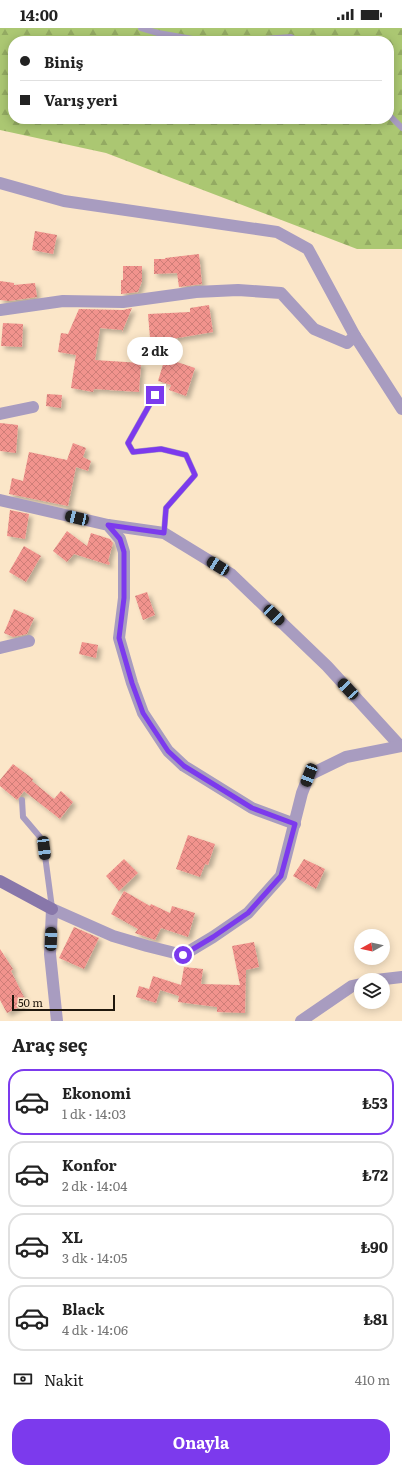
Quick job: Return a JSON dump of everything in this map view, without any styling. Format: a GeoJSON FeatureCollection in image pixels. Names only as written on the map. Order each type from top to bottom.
{"type":"FeatureCollection","features":[{"type":"Feature","properties":{"kind":"street"},"geometry":{"type":"LineString","coordinates":[[0,182],[64,200],[277,232],[308,249],[355,336],[402,409]]}},
{"type":"Feature","properties":{"kind":"street"},"geometry":{"type":"LineString","coordinates":[[0,310],[63,301],[122,302],[196,292],[238,290],[281,293],[314,329],[347,343],[355,336]]}},
{"type":"Feature","properties":{"kind":"street"},"geometry":{"type":"LineString","coordinates":[[0,414],[33,406]]}},
{"type":"Feature","properties":{"kind":"street"},"geometry":{"type":"LineString","coordinates":[[0,500],[108,525],[164,533],[231,574],[327,666],[401,746]]}},
{"type":"Feature","properties":{"kind":"street"},"geometry":{"type":"LineString","coordinates":[[108,525],[120,539],[124,552],[124,598],[119,638],[132,683],[143,713],[168,751],[184,766],[252,808],[295,824]]}},
{"type":"Feature","properties":{"kind":"street"},"geometry":{"type":"LineString","coordinates":[[0,648],[29,641]]}},
{"type":"Feature","properties":{"kind":"street"},"geometry":{"type":"LineString","coordinates":[[0,881],[52,909],[113,936],[183,955],[248,913],[281,876],[302,793],[309,775],[346,757],[401,746]]}},
{"type":"Feature","properties":{"kind":"street"},"geometry":{"type":"LineString","coordinates":[[52,909],[50,954],[57,1021]]}},
{"type":"Feature","properties":{"kind":"street"},"geometry":{"type":"LineString","coordinates":[[390,978],[402,977]]}},
{"type":"Feature","properties":{"kind":"street"},"geometry":{"type":"LineString","coordinates":[[301,1021],[354,986]]}},
{"type":"Feature","properties":{"kind":"lane"},"geometry":{"type":"LineString","coordinates":[[141,28],[175,36]]}},
{"type":"Feature","properties":{"kind":"lane"},"geometry":{"type":"LineString","coordinates":[[394,120],[402,128]]}},
{"type":"Feature","properties":{"kind":"lane"},"geometry":{"type":"LineString","coordinates":[[155,395],[128,443],[133,452],[161,449],[186,455],[195,475],[166,508],[164,533]]}},
{"type":"Feature","properties":{"kind":"lane"},"geometry":{"type":"LineString","coordinates":[[22,800],[23,817],[40,837],[44,848],[52,909]]}},
{"type":"Feature","properties":{"kind":"green space"},"geometry":{"type":"Polygon","coordinates":[[[0,28],[402,28],[402,249],[357,249],[106,153],[0,130],[0,28]]]}},
{"type":"Feature","properties":{"kind":"building"},"geometry":{"type":"Polygon","coordinates":[[[35,231],[57,235],[53,254],[32,250],[35,231]]]}},
{"type":"Feature","properties":{"kind":"building"},"geometry":{"type":"Polygon","coordinates":[[[199,254],[202,284],[179,287],[177,273],[154,274],[154,259],[165,259],[199,254]]]}},
{"type":"Feature","properties":{"kind":"building"},"geometry":{"type":"Polygon","coordinates":[[[123,266],[142,266],[142,281],[138,292],[121,294],[123,266]]]}},
{"type":"Feature","properties":{"kind":"building"},"geometry":{"type":"Polygon","coordinates":[[[0,281],[14,283],[14,285],[35,283],[37,297],[9,301],[0,300],[0,281]]]}},
{"type":"Feature","properties":{"kind":"building"},"geometry":{"type":"Polygon","coordinates":[[[209,305],[213,332],[172,339],[172,337],[150,338],[148,314],[190,312],[190,308],[209,305]]]}},
{"type":"Feature","properties":{"kind":"building"},"geometry":{"type":"Polygon","coordinates":[[[132,308],[122,332],[122,330],[100,328],[95,360],[141,363],[139,392],[94,389],[93,392],[71,388],[76,355],[58,352],[61,333],[68,334],[79,309],[123,310],[132,308]]]}},
{"type":"Feature","properties":{"kind":"building"},"geometry":{"type":"Polygon","coordinates":[[[3,323],[23,324],[22,347],[1,346],[3,323]]]}},
{"type":"Feature","properties":{"kind":"building"},"geometry":{"type":"Polygon","coordinates":[[[165,358],[195,368],[186,396],[169,390],[171,385],[158,381],[165,358]]]}},
{"type":"Feature","properties":{"kind":"building"},"geometry":{"type":"Polygon","coordinates":[[[47,394],[62,395],[61,408],[46,406],[47,394]]]}},
{"type":"Feature","properties":{"kind":"building"},"geometry":{"type":"Polygon","coordinates":[[[0,423],[18,425],[16,453],[0,451],[0,423]]]}},
{"type":"Feature","properties":{"kind":"building"},"geometry":{"type":"Polygon","coordinates":[[[73,443],[86,448],[83,457],[91,461],[88,471],[76,467],[68,506],[9,494],[12,478],[23,481],[29,452],[67,460],[73,443]]]}},
{"type":"Feature","properties":{"kind":"building"},"geometry":{"type":"Polygon","coordinates":[[[10,510],[29,514],[25,539],[7,536],[10,510]]]}},
{"type":"Feature","properties":{"kind":"building"},"geometry":{"type":"Polygon","coordinates":[[[67,531],[87,546],[91,533],[110,539],[113,543],[108,561],[110,563],[109,565],[74,554],[67,562],[53,551],[67,531]]]}},
{"type":"Feature","properties":{"kind":"building"},"geometry":{"type":"Polygon","coordinates":[[[24,546],[41,556],[26,582],[9,572],[24,546]]]}},
{"type":"Feature","properties":{"kind":"building"},"geometry":{"type":"Polygon","coordinates":[[[147,592],[155,615],[143,620],[135,596],[147,592]]]}},
{"type":"Feature","properties":{"kind":"building"},"geometry":{"type":"Polygon","coordinates":[[[14,609],[34,618],[27,634],[13,637],[4,633],[14,609]]]}},
{"type":"Feature","properties":{"kind":"building"},"geometry":{"type":"Polygon","coordinates":[[[82,642],[98,645],[96,658],[79,654],[82,642]]]}},
{"type":"Feature","properties":{"kind":"building"},"geometry":{"type":"Polygon","coordinates":[[[13,764],[33,779],[32,781],[54,799],[61,791],[73,802],[60,819],[24,791],[17,800],[0,786],[0,780],[13,764]]]}},
{"type":"Feature","properties":{"kind":"building"},"geometry":{"type":"Polygon","coordinates":[[[188,835],[215,844],[208,865],[205,864],[200,877],[176,869],[188,835]]]}},
{"type":"Feature","properties":{"kind":"building"},"geometry":{"type":"Polygon","coordinates":[[[124,859],[138,873],[119,891],[106,876],[124,859]]]}},
{"type":"Feature","properties":{"kind":"building"},"geometry":{"type":"Polygon","coordinates":[[[304,859],[325,869],[316,889],[293,876],[304,859]]]}},
{"type":"Feature","properties":{"kind":"building"},"geometry":{"type":"Polygon","coordinates":[[[124,891],[150,906],[151,904],[170,913],[172,906],[195,913],[188,937],[161,928],[155,940],[135,933],[138,929],[111,914],[124,891]]]}},
{"type":"Feature","properties":{"kind":"building"},"geometry":{"type":"Polygon","coordinates":[[[74,927],[99,938],[84,969],[59,958],[74,927]]]}},
{"type":"Feature","properties":{"kind":"building"},"geometry":{"type":"Polygon","coordinates":[[[254,942],[259,967],[246,970],[245,1013],[217,1012],[217,1007],[178,1002],[179,996],[160,990],[156,1003],[136,997],[139,986],[149,989],[153,976],[181,985],[184,967],[203,969],[201,984],[240,985],[232,946],[254,942]]]}},
{"type":"Feature","properties":{"kind":"building"},"geometry":{"type":"Polygon","coordinates":[[[0,949],[13,969],[11,971],[27,1003],[7,1013],[0,1000],[0,949]]]}},
{"type":"Feature","properties":{"kind":"route"},"geometry":{"type":"LineString","coordinates":[[155,395],[128,443],[133,452],[161,449],[186,455],[195,475],[166,508],[164,533],[108,525],[120,539],[124,552],[124,598],[119,638],[132,683],[143,713],[168,751],[184,766],[252,808],[295,824],[281,876],[248,913],[183,955]]}}]}
